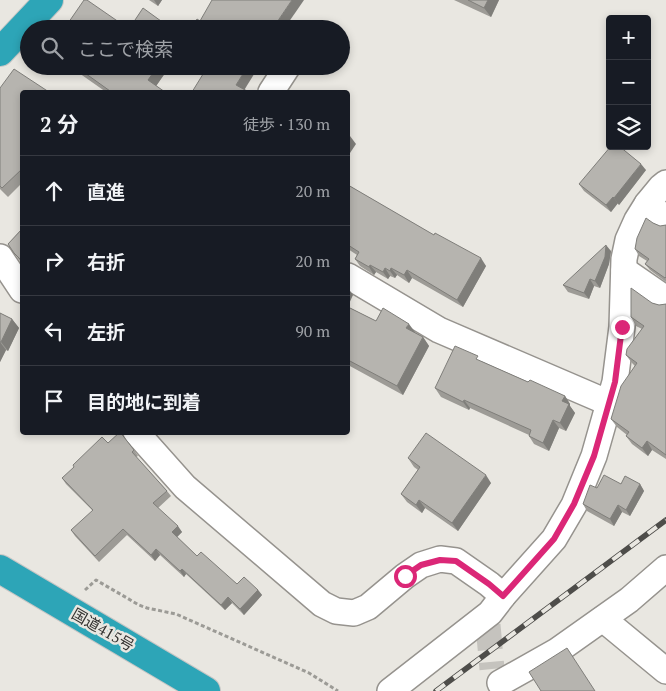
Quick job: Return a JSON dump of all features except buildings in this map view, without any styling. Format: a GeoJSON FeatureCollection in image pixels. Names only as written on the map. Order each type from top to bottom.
{"type":"FeatureCollection","features":[{"type":"Feature","properties":{"kind":"highway"},"geometry":{"type":"LineString","coordinates":[[30,20],[49,0]]}},
{"type":"Feature","properties":{"kind":"highway"},"geometry":{"type":"LineString","coordinates":[[0,52],[20,31]]}},
{"type":"Feature","properties":{"kind":"highway","name":"国道415号"},"geometry":{"type":"LineString","coordinates":[[0,569],[206,691]]}},
{"type":"Feature","properties":{"kind":"street"},"geometry":{"type":"LineString","coordinates":[[272,90],[282,75]]}},
{"type":"Feature","properties":{"kind":"street"},"geometry":{"type":"LineString","coordinates":[[390,691],[493,611],[554,539],[574,504],[594,456],[615,382],[622,327],[624,259],[628,240],[637,220],[657,211],[661,187],[666,184]]}},
{"type":"Feature","properties":{"kind":"street"},"geometry":{"type":"LineString","coordinates":[[0,256],[20,287]]}},
{"type":"Feature","properties":{"kind":"street"},"geometry":{"type":"LineString","coordinates":[[624,270],[666,299]]}},
{"type":"Feature","properties":{"kind":"street"},"geometry":{"type":"LineString","coordinates":[[350,277],[439,330],[609,404]]}},
{"type":"Feature","properties":{"kind":"street"},"geometry":{"type":"LineString","coordinates":[[139,435],[185,487],[322,604],[336,612],[354,613],[368,607],[421,565],[440,560],[456,561],[489,584],[493,611]]}},
{"type":"Feature","properties":{"kind":"street"},"geometry":{"type":"LineString","coordinates":[[493,681],[557,651],[629,600],[666,568]]}},
{"type":"Feature","properties":{"kind":"street"},"geometry":{"type":"LineString","coordinates":[[603,619],[666,671]]}},
{"type":"Feature","properties":{"kind":"path"},"geometry":{"type":"LineString","coordinates":[[85,590],[96,580],[139,605],[176,614],[309,673],[338,691]]}},
{"type":"Feature","properties":{"kind":"tunnel"},"geometry":{"type":"LineString","coordinates":[[488,625],[492,669]]}},
{"type":"Feature","properties":{"kind":"railway"},"geometry":{"type":"LineString","coordinates":[[436,691],[666,520]]}},
{"type":"Feature","properties":{"kind":"route"},"geometry":{"type":"LineString","coordinates":[[405,576],[421,565],[440,560],[456,561],[503,596],[554,539],[574,504],[594,456],[615,382],[622,327]]}}]}
